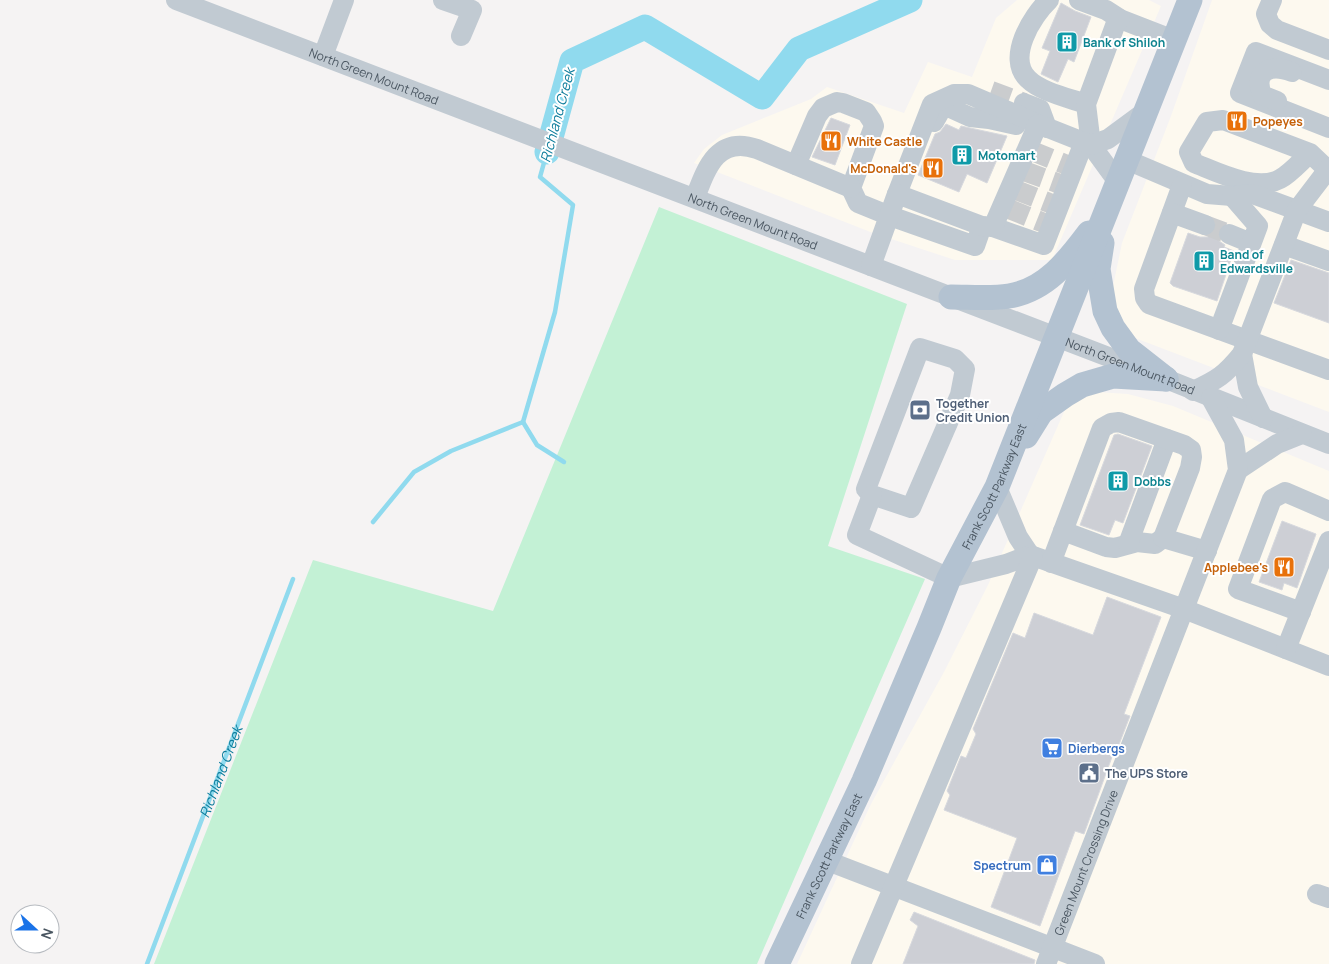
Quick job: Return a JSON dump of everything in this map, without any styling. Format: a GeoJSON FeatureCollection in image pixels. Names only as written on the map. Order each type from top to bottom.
{"type":"FeatureCollection","features":[{"type":"Feature","properties":{"kind":"main road","name":"Frank Scott Parkway East"},"geometry":{"type":"LineString","coordinates":[[777,964],[864,780],[930,628],[949,578],[1000,478],[1190,0]]}},
{"type":"Feature","properties":{"kind":"main road"},"geometry":{"type":"LineString","coordinates":[[951,298],[1009,296],[1042,285],[1071,258],[1108,206]]}},
{"type":"Feature","properties":{"kind":"main road"},"geometry":{"type":"LineString","coordinates":[[1108,206],[1098,268],[1105,311],[1113,328],[1129,350],[1166,380]]}},
{"type":"Feature","properties":{"kind":"main road"},"geometry":{"type":"LineString","coordinates":[[1000,478],[1041,412],[1082,385],[1112,376],[1166,380]]}},
{"type":"Feature","properties":{"kind":"street","name":"North Green Mount Road"},"geometry":{"type":"LineString","coordinates":[[176,0],[1056,337],[1329,444]]}},
{"type":"Feature","properties":{"kind":"street"},"geometry":{"type":"LineString","coordinates":[[323,56],[344,0]]}},
{"type":"Feature","properties":{"kind":"street"},"geometry":{"type":"LineString","coordinates":[[443,0],[472,10],[461,36]]}},
{"type":"Feature","properties":{"kind":"street"},"geometry":{"type":"LineString","coordinates":[[1049,0],[1034,15],[1026,33],[1020,51],[1022,72],[1039,87],[1086,104]]}},
{"type":"Feature","properties":{"kind":"street"},"geometry":{"type":"LineString","coordinates":[[1080,0],[1106,10],[1120,19],[1174,40]]}},
{"type":"Feature","properties":{"kind":"street"},"geometry":{"type":"LineString","coordinates":[[1272,0],[1266,14],[1270,24],[1277,30],[1329,50]]}},
{"type":"Feature","properties":{"kind":"street"},"geometry":{"type":"LineString","coordinates":[[1088,144],[1086,104],[1116,22],[1120,19]]}},
{"type":"Feature","properties":{"kind":"street"},"geometry":{"type":"LineString","coordinates":[[1327,127],[1240,93],[1256,52],[1329,81]]}},
{"type":"Feature","properties":{"kind":"street"},"geometry":{"type":"LineString","coordinates":[[970,101],[978,86],[991,91]]}},
{"type":"Feature","properties":{"kind":"street"},"geometry":{"type":"LineString","coordinates":[[871,266],[905,171],[932,104],[954,94],[1088,144],[1122,171],[1182,185],[1206,194],[1232,196],[1253,194],[1329,222]]}},
{"type":"Feature","properties":{"kind":"street"},"geometry":{"type":"LineString","coordinates":[[905,171],[916,162],[942,108],[970,101],[984,109],[989,119]]}},
{"type":"Feature","properties":{"kind":"street"},"geometry":{"type":"LineString","coordinates":[[796,165],[817,116],[823,108],[837,102],[866,112],[874,126],[851,188]]}},
{"type":"Feature","properties":{"kind":"street"},"geometry":{"type":"LineString","coordinates":[[694,198],[706,169],[722,151],[733,147],[751,147],[851,188],[858,203],[976,246],[1009,198],[1040,127],[1040,109],[1024,103]]}},
{"type":"Feature","properties":{"kind":"street"},"geometry":{"type":"LineString","coordinates":[[948,107],[970,117],[1040,127]]}},
{"type":"Feature","properties":{"kind":"street"},"geometry":{"type":"LineString","coordinates":[[897,194],[1044,245],[1048,224],[1070,167],[1088,144],[1108,139],[1146,111]]}},
{"type":"Feature","properties":{"kind":"street"},"geometry":{"type":"LineString","coordinates":[[1193,391],[1216,380],[1229,371],[1245,347],[1297,210],[1328,169],[1310,153],[1223,120],[1207,122],[1190,152],[1194,163],[1237,180],[1261,183],[1280,179],[1310,153]]}},
{"type":"Feature","properties":{"kind":"street"},"geometry":{"type":"LineString","coordinates":[[1182,185],[1144,289],[1145,298],[1150,304],[1220,330],[1245,347],[1329,370]]}},
{"type":"Feature","properties":{"kind":"street"},"geometry":{"type":"LineString","coordinates":[[1220,330],[1258,226],[1232,196]]}},
{"type":"Feature","properties":{"kind":"street"},"geometry":{"type":"LineString","coordinates":[[1172,212],[1205,225]]}},
{"type":"Feature","properties":{"kind":"street"},"geometry":{"type":"LineString","coordinates":[[1229,234],[1252,243]]}},
{"type":"Feature","properties":{"kind":"street"},"geometry":{"type":"LineString","coordinates":[[1284,244],[1329,261]]}},
{"type":"Feature","properties":{"kind":"street"},"geometry":{"type":"LineString","coordinates":[[1245,347],[1248,387],[1263,418]]}},
{"type":"Feature","properties":{"kind":"street"},"geometry":{"type":"LineString","coordinates":[[920,348],[956,359],[965,369],[960,395],[911,508],[872,496],[866,490],[920,348]]}},
{"type":"Feature","properties":{"kind":"street"},"geometry":{"type":"LineString","coordinates":[[1211,398],[1234,440],[1238,470],[1277,444],[1302,434]]}},
{"type":"Feature","properties":{"kind":"street"},"geometry":{"type":"LineString","coordinates":[[861,964],[1038,558],[1063,531],[1102,428],[1111,423],[1119,422],[1184,445],[1190,450],[1192,457],[1163,538],[1155,544],[1137,542],[1115,548],[1106,547],[1063,531]]}},
{"type":"Feature","properties":{"kind":"street"},"geometry":{"type":"LineString","coordinates":[[1128,544],[1167,439]]}},
{"type":"Feature","properties":{"kind":"street","name":"Green Mount Crossing Drive"},"geometry":{"type":"LineString","coordinates":[[1049,956],[1238,470]]}},
{"type":"Feature","properties":{"kind":"street"},"geometry":{"type":"LineString","coordinates":[[1000,478],[1018,537],[1038,558],[1328,663]]}},
{"type":"Feature","properties":{"kind":"street"},"geometry":{"type":"LineString","coordinates":[[1301,612],[1238,589],[1272,499],[1285,492],[1329,511]]}},
{"type":"Feature","properties":{"kind":"street"},"geometry":{"type":"LineString","coordinates":[[872,496],[857,535],[949,578],[1038,558]]}},
{"type":"Feature","properties":{"kind":"street"},"geometry":{"type":"LineString","coordinates":[[1163,538],[1207,551]]}},
{"type":"Feature","properties":{"kind":"street"},"geometry":{"type":"LineString","coordinates":[[1286,649],[1329,541]]}},
{"type":"Feature","properties":{"kind":"street","name":"Green Mount Crossing Drive"},"geometry":{"type":"LineString","coordinates":[[825,860],[893,887],[1049,956],[1095,964]]}},
{"type":"Feature","properties":{"kind":"shaded area"},"geometry":{"type":"Polygon","coordinates":[[[1017,0],[1149,0],[1161,6],[1052,260],[955,260],[873,233],[694,163],[704,149],[722,135],[811,99],[827,87],[904,113],[928,62],[972,77],[996,18],[1017,0]]]}},
{"type":"Feature","properties":{"kind":"shaded area"},"geometry":{"type":"Polygon","coordinates":[[[1212,0],[1329,0],[1329,412],[1135,338],[1120,324],[1112,291],[1122,243],[1171,116],[1212,0]]]}},
{"type":"Feature","properties":{"kind":"shaded area"},"geometry":{"type":"Polygon","coordinates":[[[1097,392],[1128,394],[1173,406],[1329,471],[1329,964],[797,964],[871,804],[944,672],[988,585],[1067,405],[1097,392]]]}},
{"type":"Feature","properties":{"kind":"green space"},"geometry":{"type":"Polygon","coordinates":[[[659,207],[907,304],[828,546],[925,579],[757,964],[154,964],[313,560],[493,611],[659,207]]]}},
{"type":"Feature","properties":{"kind":"building","name":"Bank of Shiloh"},"geometry":{"type":"Polygon","coordinates":[[[1061,3],[1091,17],[1074,62],[1068,59],[1058,82],[1041,74],[1050,51],[1042,48],[1061,3]]]}},
{"type":"Feature","properties":{"kind":"building","name":"White Castle"},"geometry":{"type":"Polygon","coordinates":[[[831,118],[850,125],[835,165],[812,157],[831,118]]]}},
{"type":"Feature","properties":{"kind":"building","name":"Motomart"},"geometry":{"type":"Polygon","coordinates":[[[946,124],[959,130],[961,126],[1007,136],[987,183],[967,174],[959,192],[918,175],[935,134],[940,132],[946,124]]]}},
{"type":"Feature","properties":{"kind":"building","name":"Band of Edwardsville"},"geometry":{"type":"Polygon","coordinates":[[[1217,223],[1221,225],[1217,235],[1219,241],[1225,245],[1224,247],[1234,251],[1217,301],[1173,286],[1170,283],[1188,233],[1200,237],[1208,237],[1216,229],[1217,223]]]}},
{"type":"Feature","properties":{"kind":"building"},"geometry":{"type":"Polygon","coordinates":[[[1291,260],[1329,273],[1329,323],[1274,303],[1291,260]]]}},
{"type":"Feature","properties":{"kind":"building","name":"Dobbs"},"geometry":{"type":"Polygon","coordinates":[[[1118,434],[1152,446],[1123,523],[1115,520],[1109,535],[1080,525],[1114,435],[1118,434]]]}},
{"type":"Feature","properties":{"kind":"building","name":"Applebee's"},"geometry":{"type":"Polygon","coordinates":[[[1282,521],[1316,534],[1297,588],[1284,583],[1282,590],[1259,582],[1282,521]]]}},
{"type":"Feature","properties":{"kind":"building"},"geometry":{"type":"Polygon","coordinates":[[[1107,597],[1161,617],[1124,714],[1130,716],[1118,747],[1116,746],[1084,834],[1075,831],[1040,926],[991,907],[1017,838],[944,810],[950,795],[947,791],[961,756],[966,758],[976,734],[973,729],[1013,633],[1025,638],[1034,613],[1093,635],[1107,597]]]}},
{"type":"Feature","properties":{"kind":"building"},"geometry":{"type":"Polygon","coordinates":[[[914,912],[1035,960],[1034,964],[903,964],[918,926],[910,920],[914,912]]]}},
{"type":"Feature","properties":{"kind":"waterway","name":"Richland Creek"},"geometry":{"type":"LineString","coordinates":[[547,152],[572,61],[645,27],[762,97],[799,49],[910,0]]}},
{"type":"Feature","properties":{"kind":"waterway","name":"Richland Creek"},"geometry":{"type":"LineString","coordinates":[[523,422],[555,312],[573,205],[540,177],[547,152]]}},
{"type":"Feature","properties":{"kind":"waterway"},"geometry":{"type":"LineString","coordinates":[[523,422],[537,445],[564,462]]}},
{"type":"Feature","properties":{"kind":"waterway","name":"Richland Creek"},"geometry":{"type":"LineString","coordinates":[[373,522],[414,472],[451,451],[523,422]]}},
{"type":"Feature","properties":{"kind":"waterway","name":"Richland Creek"},"geometry":{"type":"LineString","coordinates":[[147,964],[293,579]]}},
{"type":"Feature","properties":{"kind":"tunnel"},"geometry":{"type":"LineString","coordinates":[[991,91],[1024,103]]}},
{"type":"Feature","properties":{"kind":"tunnel"},"geometry":{"type":"LineString","coordinates":[[1032,151],[1067,165]]}},
{"type":"Feature","properties":{"kind":"tunnel"},"geometry":{"type":"LineString","coordinates":[[1024,171],[1060,184]]}},
{"type":"Feature","properties":{"kind":"tunnel"},"geometry":{"type":"LineString","coordinates":[[1016,190],[1052,204]]}},
{"type":"Feature","properties":{"kind":"tunnel"},"geometry":{"type":"LineString","coordinates":[[1009,209],[1044,223]]}},
{"type":"Feature","properties":{"kind":"tunnel"},"geometry":{"type":"LineString","coordinates":[[1205,225],[1229,234]]}},
{"type":"Feature","properties":{"kind":"place","name":"Bank of Shiloh"},"geometry":{"type":"Point","coordinates":[1067,42]}},
{"type":"Feature","properties":{"kind":"place","name":"Popeyes"},"geometry":{"type":"Point","coordinates":[1237,121]}},
{"type":"Feature","properties":{"kind":"place","name":"White Castle"},"geometry":{"type":"Point","coordinates":[831,141]}},
{"type":"Feature","properties":{"kind":"place","name":"Motomart"},"geometry":{"type":"Point","coordinates":[962,155]}},
{"type":"Feature","properties":{"kind":"place","name":"McDonald's"},"geometry":{"type":"Point","coordinates":[933,168]}},
{"type":"Feature","properties":{"kind":"place","name":"Band of Edwardsville"},"geometry":{"type":"Point","coordinates":[1204,261]}},
{"type":"Feature","properties":{"kind":"place","name":"Together Credit Union"},"geometry":{"type":"Point","coordinates":[920,410]}},
{"type":"Feature","properties":{"kind":"place","name":"Dobbs"},"geometry":{"type":"Point","coordinates":[1118,481]}},
{"type":"Feature","properties":{"kind":"place","name":"Applebee's"},"geometry":{"type":"Point","coordinates":[1284,567]}},
{"type":"Feature","properties":{"kind":"place","name":"Dierbergs"},"geometry":{"type":"Point","coordinates":[1052,748]}},
{"type":"Feature","properties":{"kind":"place","name":"The UPS Store"},"geometry":{"type":"Point","coordinates":[1089,773]}},
{"type":"Feature","properties":{"kind":"place","name":"Spectrum"},"geometry":{"type":"Point","coordinates":[1047,865]}}]}
